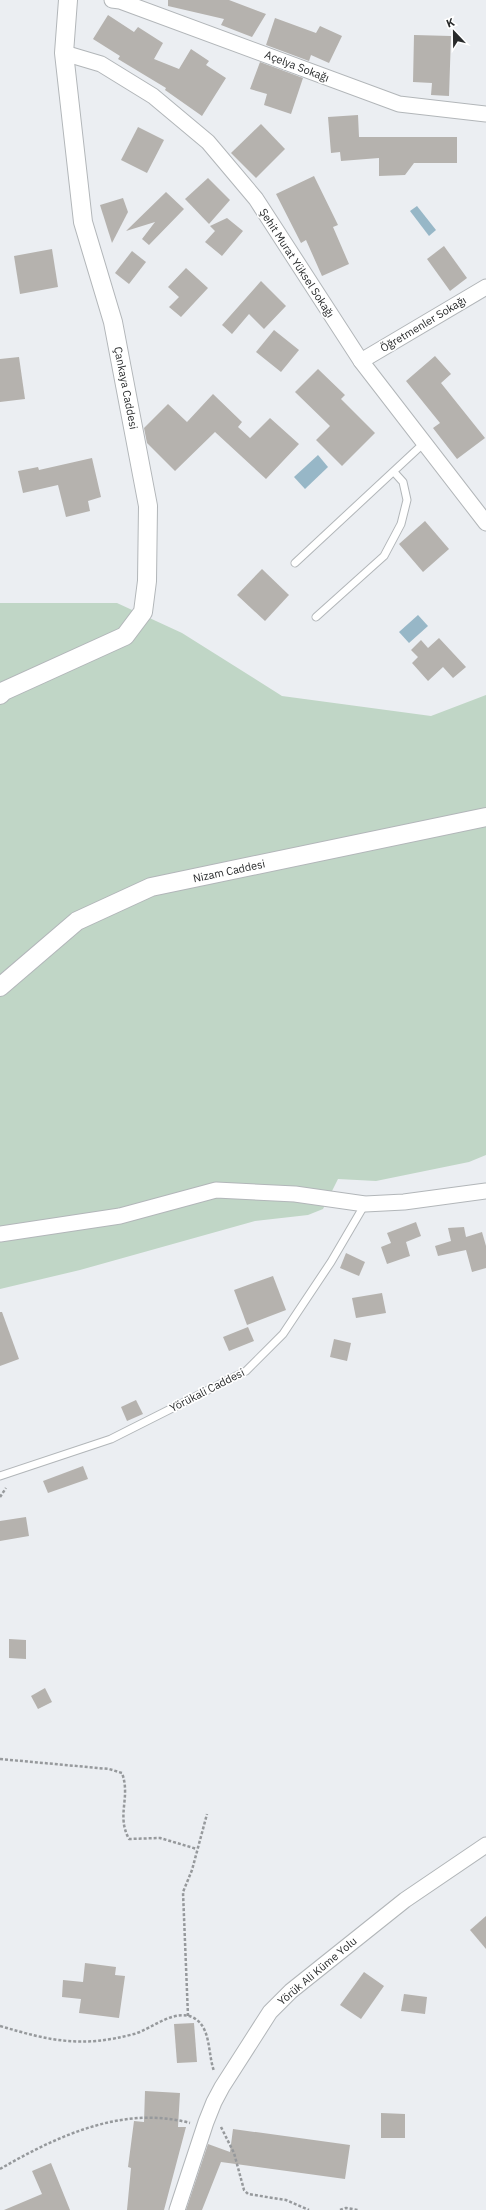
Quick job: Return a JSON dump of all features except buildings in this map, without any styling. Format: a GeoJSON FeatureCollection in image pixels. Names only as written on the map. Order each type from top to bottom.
{"type":"FeatureCollection","features":[{"type":"Feature","properties":{"kind":"street","name":"Çankaya Caddesi"},"geometry":{"type":"LineString","coordinates":[[1,692],[125,636],[143,612],[147,581],[148,506],[113,322],[83,222],[64,53],[68,0]]}},
{"type":"Feature","properties":{"kind":"street","name":"Açelya Sokağı"},"geometry":{"type":"LineString","coordinates":[[118,0],[399,104],[486,114]]}},
{"type":"Feature","properties":{"kind":"street","name":"Şehit Murat Yüksel Sokağı"},"geometry":{"type":"LineString","coordinates":[[64,53],[101,64],[108,68],[153,96],[208,142],[256,200],[361,361],[486,523]]}},
{"type":"Feature","properties":{"kind":"street","name":"Öğretmenler Sokağı"},"geometry":{"type":"LineString","coordinates":[[361,361],[486,287]]}},
{"type":"Feature","properties":{"kind":"street","name":"Nizam Caddesi"},"geometry":{"type":"LineString","coordinates":[[0,987],[77,921],[151,887],[486,816]]}},
{"type":"Feature","properties":{"kind":"street"},"geometry":{"type":"LineString","coordinates":[[0,1234],[120,1216],[216,1190],[295,1194],[365,1204],[404,1202],[486,1191]]}},
{"type":"Feature","properties":{"kind":"street","name":"Yörük Ali Küme Yolu"},"geometry":{"type":"LineString","coordinates":[[177,2210],[206,2122],[222,2087],[270,2012],[291,1991],[405,1900],[486,1845]]}},
{"type":"Feature","properties":{"kind":"lane"},"geometry":{"type":"LineString","coordinates":[[295,563],[424,443]]}},
{"type":"Feature","properties":{"kind":"lane"},"geometry":{"type":"LineString","coordinates":[[316,617],[384,556],[401,524],[407,500],[403,482],[394,472]]}},
{"type":"Feature","properties":{"kind":"lane","name":"Yörükali Caddesi"},"geometry":{"type":"LineString","coordinates":[[0,1476],[111,1439],[246,1371],[283,1334],[331,1262],[365,1204]]}},
{"type":"Feature","properties":{"kind":"path"},"geometry":{"type":"LineString","coordinates":[[0,1759],[110,1769],[122,1773],[126,1784],[122,1822],[129,1839],[160,1838],[197,1849]]}},
{"type":"Feature","properties":{"kind":"path"},"geometry":{"type":"LineString","coordinates":[[188,2016],[183,1892],[192,1870],[207,1814]]}},
{"type":"Feature","properties":{"kind":"path"},"geometry":{"type":"LineString","coordinates":[[0,2026],[57,2041],[100,2041],[136,2033],[173,2017],[188,2016],[197,2020],[205,2034],[211,2064],[222,2087]]}},
{"type":"Feature","properties":{"kind":"path"},"geometry":{"type":"LineString","coordinates":[[0,2169],[62,2136],[118,2120],[150,2117],[184,2121],[217,2122],[226,2134],[234,2153],[244,2190],[248,2194],[286,2200],[309,2210]]}},
{"type":"Feature","properties":{"kind":"path"},"geometry":{"type":"LineString","coordinates":[[340,2210],[346,2208],[358,2210]]}},
{"type":"Feature","properties":{"kind":"green space"},"geometry":{"type":"Polygon","coordinates":[[[0,603],[117,603],[182,633],[282,696],[431,716],[486,695],[486,1155],[469,1162],[376,1181],[338,1179],[323,1209],[308,1215],[255,1221],[80,1270],[0,1289],[0,603]]]}},
{"type":"Feature","properties":{"kind":"water"},"geometry":{"type":"Polygon","coordinates":[[[417,206],[436,230],[429,236],[410,211],[417,206]]]}},
{"type":"Feature","properties":{"kind":"water"},"geometry":{"type":"Polygon","coordinates":[[[318,455],[328,467],[305,489],[294,477],[318,455]]]}},
{"type":"Feature","properties":{"kind":"water"},"geometry":{"type":"Polygon","coordinates":[[[418,615],[428,626],[409,643],[399,632],[418,615]]]}}]}
